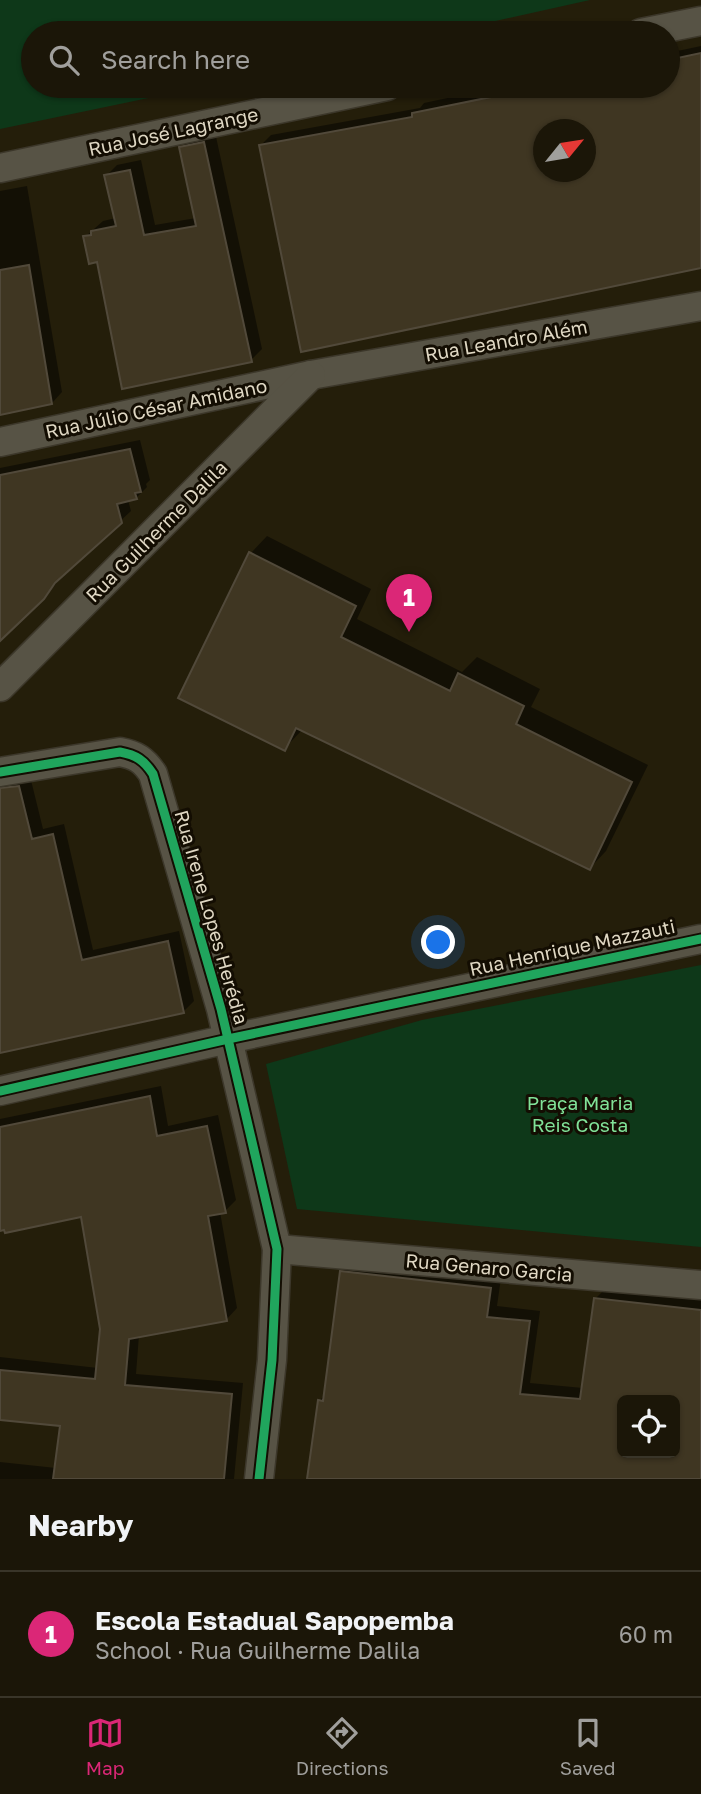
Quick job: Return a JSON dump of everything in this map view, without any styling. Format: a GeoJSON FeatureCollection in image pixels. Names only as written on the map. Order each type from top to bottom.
{"type":"FeatureCollection","features":[{"type":"Feature","properties":{"kind":"street"},"geometry":{"type":"LineString","coordinates":[[680,25],[701,21]]}},
{"type":"Feature","properties":{"kind":"street","name":"Rua José Lagrange"},"geometry":{"type":"LineString","coordinates":[[0,168],[330,98]]}},
{"type":"Feature","properties":{"kind":"street","name":"Rua Leandro Além"},"geometry":{"type":"LineString","coordinates":[[311,375],[701,306]]}},
{"type":"Feature","properties":{"kind":"street","name":"Rua Júlio César Amidano"},"geometry":{"type":"LineString","coordinates":[[0,442],[311,375]]}},
{"type":"Feature","properties":{"kind":"street","name":"Rua Guilherme Dalila"},"geometry":{"type":"LineString","coordinates":[[0,687],[311,375]]}},
{"type":"Feature","properties":{"kind":"street","name":"Rua Irene Lopes Herédia"},"geometry":{"type":"LineString","coordinates":[[0,772],[120,752],[134,755],[146,763],[153,774],[228,1039],[277,1249],[272,1360],[259,1479]]}},
{"type":"Feature","properties":{"kind":"street","name":"Rua Henrique Mazzauti"},"geometry":{"type":"LineString","coordinates":[[0,1091],[228,1039],[701,939]]}},
{"type":"Feature","properties":{"kind":"street","name":"Rua Genaro Garcia"},"geometry":{"type":"LineString","coordinates":[[277,1249],[701,1285]]}},
{"type":"Feature","properties":{"kind":"green space"},"geometry":{"type":"Polygon","coordinates":[[[0,0],[590,0],[495,21],[21,21],[21,98],[149,98],[0,129],[0,0]]]}},
{"type":"Feature","properties":{"kind":"green space","name":"Praça Maria Reis Costa"},"geometry":{"type":"Polygon","coordinates":[[[701,965],[701,1247],[297,1209],[266,1064],[422,1020],[701,965]]]}},
{"type":"Feature","properties":{"kind":"building"},"geometry":{"type":"Polygon","coordinates":[[[701,53],[701,268],[301,352],[259,145],[412,117],[412,113],[486,98],[680,98],[680,57],[701,53]]]}},
{"type":"Feature","properties":{"kind":"building"},"geometry":{"type":"Polygon","coordinates":[[[204,142],[252,362],[122,389],[97,262],[89,264],[83,236],[91,235],[91,231],[116,226],[104,175],[130,170],[144,235],[196,226],[179,147],[204,142]]]}},
{"type":"Feature","properties":{"kind":"building"},"geometry":{"type":"Polygon","coordinates":[[[29,265],[52,404],[0,415],[0,270],[29,265]]]}},
{"type":"Feature","properties":{"kind":"building"},"geometry":{"type":"Polygon","coordinates":[[[130,449],[141,492],[135,493],[137,499],[117,504],[122,523],[55,583],[44,599],[0,641],[0,475],[130,449]]]}},
{"type":"Feature","properties":{"kind":"building"},"geometry":{"type":"Polygon","coordinates":[[[249,552],[356,606],[341,637],[450,691],[458,673],[524,706],[516,724],[632,782],[590,870],[296,728],[285,751],[178,698],[249,552]]]}},
{"type":"Feature","properties":{"kind":"building"},"geometry":{"type":"Polygon","coordinates":[[[19,786],[32,839],[53,834],[82,960],[168,941],[184,1013],[0,1053],[0,788],[19,786]]]}},
{"type":"Feature","properties":{"kind":"building"},"geometry":{"type":"Polygon","coordinates":[[[150,1096],[157,1136],[207,1126],[226,1213],[208,1216],[227,1321],[129,1339],[125,1385],[232,1394],[224,1479],[53,1479],[60,1426],[0,1420],[0,1370],[95,1379],[100,1329],[81,1217],[5,1233],[4,1230],[0,1231],[0,1127],[150,1096]]]}},
{"type":"Feature","properties":{"kind":"building"},"geometry":{"type":"Polygon","coordinates":[[[340,1271],[491,1288],[487,1317],[530,1321],[520,1394],[580,1399],[594,1298],[701,1310],[701,1479],[307,1479],[318,1400],[323,1401],[340,1271]]]}},
{"type":"Feature","properties":{"kind":"cycle path"},"geometry":{"type":"LineString","coordinates":[[0,772],[120,752],[139,759],[153,774],[221,1009],[277,1249],[272,1360],[259,1479]]}},
{"type":"Feature","properties":{"kind":"cycle path"},"geometry":{"type":"LineString","coordinates":[[0,1091],[228,1039],[701,939]]}},
{"type":"Feature","properties":{"kind":"place","name":"Escola Estadual Sapopemba"},"geometry":{"type":"Point","coordinates":[409,632]}}]}
